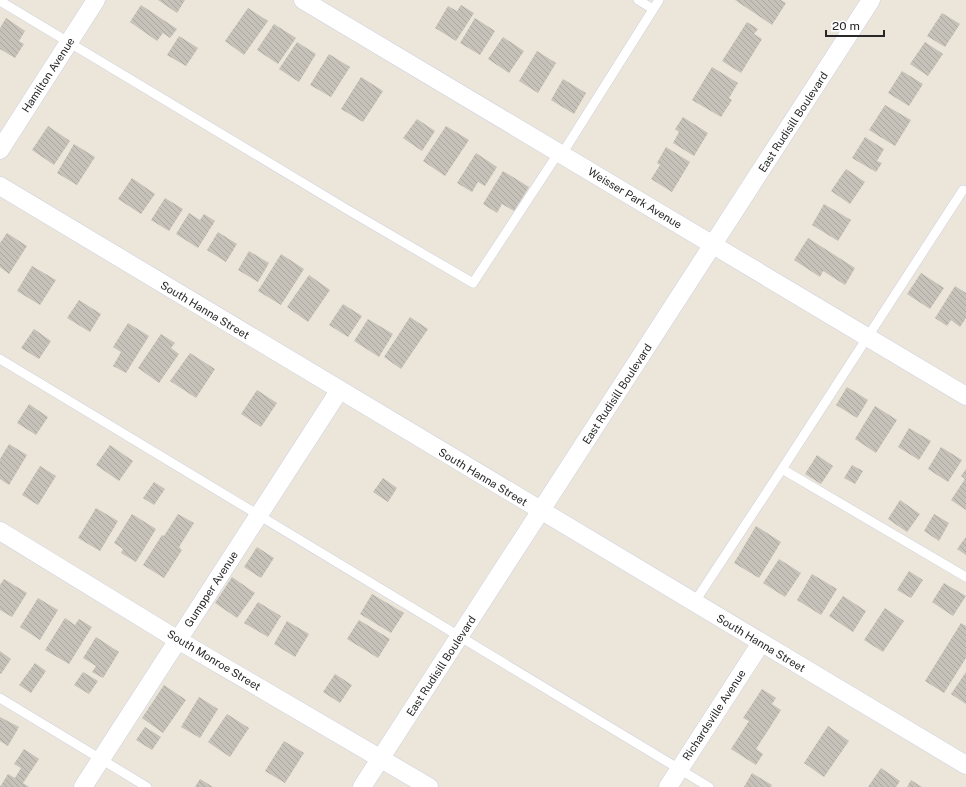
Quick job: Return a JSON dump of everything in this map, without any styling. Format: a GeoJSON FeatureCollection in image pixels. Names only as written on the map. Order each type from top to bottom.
{"type":"FeatureCollection","features":[{"type":"Feature","properties":{"kind":"street","name":"Hamilton Avenue"},"geometry":{"type":"LineString","coordinates":[[0,150],[70,43],[96,0]]}},
{"type":"Feature","properties":{"kind":"street","name":"Weisser Park Avenue"},"geometry":{"type":"LineString","coordinates":[[303,0],[966,396]]}},
{"type":"Feature","properties":{"kind":"street","name":"East Rudisill Boulevard"},"geometry":{"type":"LineString","coordinates":[[362,787],[871,0]]}},
{"type":"Feature","properties":{"kind":"street","name":"South Hanna Street"},"geometry":{"type":"LineString","coordinates":[[0,186],[694,604],[966,765]]}},
{"type":"Feature","properties":{"kind":"street","name":"Gumpper Avenue"},"geometry":{"type":"LineString","coordinates":[[83,787],[340,391]]}},
{"type":"Feature","properties":{"kind":"street","name":"South Monroe Street"},"geometry":{"type":"LineString","coordinates":[[0,531],[178,640],[429,787]]}},
{"type":"Feature","properties":{"kind":"street","name":"Richardsville Avenue"},"geometry":{"type":"LineString","coordinates":[[668,787],[761,643]]}},
{"type":"Feature","properties":{"kind":"lane"},"geometry":{"type":"LineString","coordinates":[[638,0],[653,9]]}},
{"type":"Feature","properties":{"kind":"lane"},"geometry":{"type":"LineString","coordinates":[[0,1],[472,283],[560,153],[659,0]]}},
{"type":"Feature","properties":{"kind":"lane"},"geometry":{"type":"LineString","coordinates":[[694,604],[965,189]]}},
{"type":"Feature","properties":{"kind":"lane"},"geometry":{"type":"LineString","coordinates":[[0,359],[708,787]]}},
{"type":"Feature","properties":{"kind":"lane"},"geometry":{"type":"LineString","coordinates":[[782,469],[829,495],[966,577]]}},
{"type":"Feature","properties":{"kind":"lane"},"geometry":{"type":"LineString","coordinates":[[0,698],[147,787]]}},
{"type":"Feature","properties":{"kind":"building"},"geometry":{"type":"Polygon","coordinates":[[[158,0],[185,0],[177,13],[158,0]]]}},
{"type":"Feature","properties":{"kind":"building"},"geometry":{"type":"Polygon","coordinates":[[[735,0],[781,0],[786,3],[772,25],[735,0]]]}},
{"type":"Feature","properties":{"kind":"building"},"geometry":{"type":"Polygon","coordinates":[[[141,5],[177,29],[170,38],[163,33],[157,41],[130,22],[141,5]]]}},
{"type":"Feature","properties":{"kind":"building"},"geometry":{"type":"Polygon","coordinates":[[[461,5],[474,13],[456,41],[435,28],[448,6],[457,11],[461,5]]]}},
{"type":"Feature","properties":{"kind":"building"},"geometry":{"type":"Polygon","coordinates":[[[248,8],[268,21],[244,55],[225,41],[248,8]]]}},
{"type":"Feature","properties":{"kind":"building"},"geometry":{"type":"Polygon","coordinates":[[[942,13],[960,24],[945,47],[927,36],[942,13]]]}},
{"type":"Feature","properties":{"kind":"building"},"geometry":{"type":"Polygon","coordinates":[[[6,18],[25,31],[19,41],[24,44],[15,58],[0,49],[0,28],[6,18]]]}},
{"type":"Feature","properties":{"kind":"building"},"geometry":{"type":"Polygon","coordinates":[[[475,18],[495,31],[480,55],[460,43],[475,18]]]}},
{"type":"Feature","properties":{"kind":"building"},"geometry":{"type":"Polygon","coordinates":[[[747,22],[758,29],[754,34],[762,39],[741,73],[722,61],[747,22]]]}},
{"type":"Feature","properties":{"kind":"building"},"geometry":{"type":"Polygon","coordinates":[[[274,24],[296,38],[278,64],[257,50],[274,24]]]}},
{"type":"Feature","properties":{"kind":"building"},"geometry":{"type":"Polygon","coordinates":[[[179,36],[198,48],[186,66],[167,55],[179,36]]]}},
{"type":"Feature","properties":{"kind":"building"},"geometry":{"type":"Polygon","coordinates":[[[503,37],[524,51],[509,73],[488,59],[503,37]]]}},
{"type":"Feature","properties":{"kind":"building"},"geometry":{"type":"Polygon","coordinates":[[[297,42],[316,54],[299,82],[279,69],[297,42]]]}},
{"type":"Feature","properties":{"kind":"building"},"geometry":{"type":"Polygon","coordinates":[[[925,42],[943,54],[928,76],[910,64],[925,42]]]}},
{"type":"Feature","properties":{"kind":"building"},"geometry":{"type":"Polygon","coordinates":[[[537,51],[556,63],[538,93],[519,81],[537,51]]]}},
{"type":"Feature","properties":{"kind":"building"},"geometry":{"type":"Polygon","coordinates":[[[329,54],[350,67],[331,97],[310,85],[329,54]]]}},
{"type":"Feature","properties":{"kind":"building"},"geometry":{"type":"Polygon","coordinates":[[[712,67],[738,83],[729,98],[732,100],[721,117],[692,100],[712,67]]]}},
{"type":"Feature","properties":{"kind":"building"},"geometry":{"type":"Polygon","coordinates":[[[902,71],[923,84],[909,106],[888,93],[902,71]]]}},
{"type":"Feature","properties":{"kind":"building"},"geometry":{"type":"Polygon","coordinates":[[[361,77],[383,91],[363,122],[341,109],[361,77]]]}},
{"type":"Feature","properties":{"kind":"building"},"geometry":{"type":"Polygon","coordinates":[[[563,79],[586,93],[574,114],[551,100],[563,79]]]}},
{"type":"Feature","properties":{"kind":"building"},"geometry":{"type":"Polygon","coordinates":[[[885,105],[911,120],[895,146],[869,130],[885,105]]]}},
{"type":"Feature","properties":{"kind":"building"},"geometry":{"type":"Polygon","coordinates":[[[683,117],[708,133],[694,156],[673,143],[679,132],[675,129],[683,117]]]}},
{"type":"Feature","properties":{"kind":"building"},"geometry":{"type":"Polygon","coordinates":[[[417,119],[435,131],[422,151],[403,138],[417,119]]]}},
{"type":"Feature","properties":{"kind":"building"},"geometry":{"type":"Polygon","coordinates":[[[48,126],[70,141],[54,165],[32,150],[48,126]]]}},
{"type":"Feature","properties":{"kind":"building"},"geometry":{"type":"Polygon","coordinates":[[[446,126],[469,140],[445,176],[423,161],[446,126]]]}},
{"type":"Feature","properties":{"kind":"building"},"geometry":{"type":"Polygon","coordinates":[[[865,137],[884,149],[877,161],[882,163],[876,172],[852,158],[865,137]]]}},
{"type":"Feature","properties":{"kind":"building"},"geometry":{"type":"Polygon","coordinates":[[[74,144],[95,157],[77,185],[57,173],[74,144]]]}},
{"type":"Feature","properties":{"kind":"building"},"geometry":{"type":"Polygon","coordinates":[[[666,147],[690,162],[672,192],[651,179],[660,165],[657,163],[666,147]]]}},
{"type":"Feature","properties":{"kind":"building"},"geometry":{"type":"Polygon","coordinates":[[[476,153],[497,167],[485,186],[478,182],[472,192],[457,183],[476,153]]]}},
{"type":"Feature","properties":{"kind":"building"},"geometry":{"type":"Polygon","coordinates":[[[846,169],[865,182],[850,204],[831,191],[846,169]]]}},
{"type":"Feature","properties":{"kind":"building"},"geometry":{"type":"Polygon","coordinates":[[[503,171],[529,187],[514,211],[502,204],[497,213],[483,204],[503,171]]]}},
{"type":"Feature","properties":{"kind":"building"},"geometry":{"type":"Polygon","coordinates":[[[132,178],[155,194],[141,214],[118,199],[132,178]]]}},
{"type":"Feature","properties":{"kind":"building"},"geometry":{"type":"Polygon","coordinates":[[[165,198],[183,209],[169,231],[151,220],[165,198]]]}},
{"type":"Feature","properties":{"kind":"building"},"geometry":{"type":"Polygon","coordinates":[[[824,204],[851,220],[838,241],[812,225],[824,204]]]}},
{"type":"Feature","properties":{"kind":"building"},"geometry":{"type":"Polygon","coordinates":[[[189,213],[200,220],[204,214],[215,221],[198,248],[176,234],[189,213]]]}},
{"type":"Feature","properties":{"kind":"building"},"geometry":{"type":"Polygon","coordinates":[[[218,232],[237,244],[226,262],[207,250],[218,232]]]}},
{"type":"Feature","properties":{"kind":"building"},"geometry":{"type":"Polygon","coordinates":[[[7,233],[27,246],[9,274],[0,267],[0,243],[7,233]]]}},
{"type":"Feature","properties":{"kind":"building"},"geometry":{"type":"Polygon","coordinates":[[[808,238],[855,268],[845,285],[823,271],[820,277],[794,260],[808,238]]]}},
{"type":"Feature","properties":{"kind":"building"},"geometry":{"type":"Polygon","coordinates":[[[249,251],[269,263],[258,282],[238,270],[249,251]]]}},
{"type":"Feature","properties":{"kind":"building"},"geometry":{"type":"Polygon","coordinates":[[[281,254],[304,269],[281,305],[258,291],[281,254]]]}},
{"type":"Feature","properties":{"kind":"building"},"geometry":{"type":"Polygon","coordinates":[[[32,266],[56,280],[40,305],[17,291],[32,266]]]}},
{"type":"Feature","properties":{"kind":"building"},"geometry":{"type":"Polygon","coordinates":[[[921,273],[944,288],[930,309],[907,294],[921,273]]]}},
{"type":"Feature","properties":{"kind":"building"},"geometry":{"type":"Polygon","coordinates":[[[309,275],[330,290],[308,322],[287,307],[309,275]]]}},
{"type":"Feature","properties":{"kind":"building"},"geometry":{"type":"Polygon","coordinates":[[[955,286],[966,293],[966,318],[960,327],[951,320],[947,326],[935,318],[955,286]]]}},
{"type":"Feature","properties":{"kind":"building"},"geometry":{"type":"Polygon","coordinates":[[[79,300],[101,314],[90,332],[67,318],[79,300]]]}},
{"type":"Feature","properties":{"kind":"building"},"geometry":{"type":"Polygon","coordinates":[[[343,304],[362,316],[348,337],[329,325],[343,304]]]}},
{"type":"Feature","properties":{"kind":"building"},"geometry":{"type":"Polygon","coordinates":[[[410,317],[428,329],[401,369],[384,357],[410,317]]]}},
{"type":"Feature","properties":{"kind":"building"},"geometry":{"type":"Polygon","coordinates":[[[368,319],[393,334],[379,357],[354,341],[368,319]]]}},
{"type":"Feature","properties":{"kind":"building"},"geometry":{"type":"Polygon","coordinates":[[[128,323],[149,336],[126,373],[113,366],[121,352],[113,347],[128,323]]]}},
{"type":"Feature","properties":{"kind":"building"},"geometry":{"type":"Polygon","coordinates":[[[34,329],[51,341],[39,359],[21,348],[34,329]]]}},
{"type":"Feature","properties":{"kind":"building"},"geometry":{"type":"Polygon","coordinates":[[[161,334],[175,343],[171,348],[179,354],[159,383],[138,368],[161,334]]]}},
{"type":"Feature","properties":{"kind":"building"},"geometry":{"type":"Polygon","coordinates":[[[190,353],[215,369],[196,398],[170,381],[190,353]]]}},
{"type":"Feature","properties":{"kind":"building"},"geometry":{"type":"Polygon","coordinates":[[[847,387],[868,400],[857,418],[836,405],[847,387]]]}},
{"type":"Feature","properties":{"kind":"building"},"geometry":{"type":"Polygon","coordinates":[[[257,390],[277,403],[261,427],[241,414],[257,390]]]}},
{"type":"Feature","properties":{"kind":"building"},"geometry":{"type":"Polygon","coordinates":[[[29,404],[48,417],[36,435],[17,423],[29,404]]]}},
{"type":"Feature","properties":{"kind":"building"},"geometry":{"type":"Polygon","coordinates":[[[875,406],[897,420],[876,453],[855,439],[875,406]]]}},
{"type":"Feature","properties":{"kind":"building"},"geometry":{"type":"Polygon","coordinates":[[[909,428],[931,441],[919,460],[898,447],[909,428]]]}},
{"type":"Feature","properties":{"kind":"building"},"geometry":{"type":"Polygon","coordinates":[[[9,444],[27,455],[9,485],[0,479],[0,459],[9,444]]]}},
{"type":"Feature","properties":{"kind":"building"},"geometry":{"type":"Polygon","coordinates":[[[110,445],[133,461],[119,481],[96,465],[110,445]]]}},
{"type":"Feature","properties":{"kind":"building"},"geometry":{"type":"Polygon","coordinates":[[[941,447],[962,460],[948,482],[928,469],[941,447]]]}},
{"type":"Feature","properties":{"kind":"building"},"geometry":{"type":"Polygon","coordinates":[[[817,455],[833,466],[821,484],[805,474],[817,455]]]}},
{"type":"Feature","properties":{"kind":"building"},"geometry":{"type":"Polygon","coordinates":[[[852,465],[863,471],[855,484],[844,478],[852,465]]]}},
{"type":"Feature","properties":{"kind":"building"},"geometry":{"type":"Polygon","coordinates":[[[40,466],[56,476],[38,505],[22,495],[40,466]]]}},
{"type":"Feature","properties":{"kind":"building"},"geometry":{"type":"Polygon","coordinates":[[[966,469],[966,510],[951,500],[965,479],[961,476],[966,469]]]}},
{"type":"Feature","properties":{"kind":"building"},"geometry":{"type":"Polygon","coordinates":[[[383,478],[397,488],[388,502],[373,492],[383,478]]]}},
{"type":"Feature","properties":{"kind":"building"},"geometry":{"type":"Polygon","coordinates":[[[154,482],[165,489],[154,505],[143,498],[154,482]]]}},
{"type":"Feature","properties":{"kind":"building"},"geometry":{"type":"Polygon","coordinates":[[[900,500],[920,514],[907,532],[888,519],[900,500]]]}},
{"type":"Feature","properties":{"kind":"building"},"geometry":{"type":"Polygon","coordinates":[[[96,508],[118,521],[100,551],[78,538],[96,508]]]}},
{"type":"Feature","properties":{"kind":"building"},"geometry":{"type":"Polygon","coordinates":[[[132,514],[156,529],[136,562],[121,553],[123,549],[114,543],[132,514]]]}},
{"type":"Feature","properties":{"kind":"building"},"geometry":{"type":"Polygon","coordinates":[[[178,514],[194,523],[179,547],[182,550],[164,578],[143,565],[162,535],[164,536],[178,514]]]}},
{"type":"Feature","properties":{"kind":"building"},"geometry":{"type":"Polygon","coordinates":[[[934,514],[949,523],[939,541],[924,531],[934,514]]]}},
{"type":"Feature","properties":{"kind":"building"},"geometry":{"type":"Polygon","coordinates":[[[756,526],[781,542],[759,578],[734,563],[756,526]]]}},
{"type":"Feature","properties":{"kind":"building"},"geometry":{"type":"Polygon","coordinates":[[[966,537],[966,555],[957,549],[966,537]]]}},
{"type":"Feature","properties":{"kind":"building"},"geometry":{"type":"Polygon","coordinates":[[[257,547],[274,558],[261,578],[244,567],[257,547]]]}},
{"type":"Feature","properties":{"kind":"building"},"geometry":{"type":"Polygon","coordinates":[[[779,559],[801,573],[785,597],[763,583],[779,559]]]}},
{"type":"Feature","properties":{"kind":"building"},"geometry":{"type":"Polygon","coordinates":[[[909,571],[923,580],[911,598],[897,590],[909,571]]]}},
{"type":"Feature","properties":{"kind":"building"},"geometry":{"type":"Polygon","coordinates":[[[812,574],[837,589],[821,615],[797,600],[812,574]]]}},
{"type":"Feature","properties":{"kind":"building"},"geometry":{"type":"Polygon","coordinates":[[[232,577],[255,593],[237,618],[215,603],[232,577]]]}},
{"type":"Feature","properties":{"kind":"building"},"geometry":{"type":"Polygon","coordinates":[[[4,579],[27,593],[12,617],[0,610],[0,585],[4,579]]]}},
{"type":"Feature","properties":{"kind":"building"},"geometry":{"type":"Polygon","coordinates":[[[944,583],[966,596],[953,616],[932,602],[944,583]]]}},
{"type":"Feature","properties":{"kind":"building"},"geometry":{"type":"Polygon","coordinates":[[[372,594],[404,613],[391,633],[360,614],[372,594]]]}},
{"type":"Feature","properties":{"kind":"building"},"geometry":{"type":"Polygon","coordinates":[[[843,596],[866,611],[853,632],[829,616],[843,596]]]}},
{"type":"Feature","properties":{"kind":"building"},"geometry":{"type":"Polygon","coordinates":[[[38,598],[58,610],[40,640],[20,627],[38,598]]]}},
{"type":"Feature","properties":{"kind":"building"},"geometry":{"type":"Polygon","coordinates":[[[258,602],[281,616],[268,637],[244,623],[258,602]]]}},
{"type":"Feature","properties":{"kind":"building"},"geometry":{"type":"Polygon","coordinates":[[[885,608],[904,621],[883,652],[864,640],[885,608]]]}},
{"type":"Feature","properties":{"kind":"building"},"geometry":{"type":"Polygon","coordinates":[[[65,618],[75,625],[79,619],[92,627],[69,664],[45,650],[65,618]]]}},
{"type":"Feature","properties":{"kind":"building"},"geometry":{"type":"Polygon","coordinates":[[[359,620],[390,639],[378,658],[347,639],[359,620]]]}},
{"type":"Feature","properties":{"kind":"building"},"geometry":{"type":"Polygon","coordinates":[[[287,621],[309,634],[295,657],[274,644],[287,621]]]}},
{"type":"Feature","properties":{"kind":"building"},"geometry":{"type":"Polygon","coordinates":[[[961,623],[966,626],[966,658],[944,693],[925,681],[961,623]]]}},
{"type":"Feature","properties":{"kind":"building"},"geometry":{"type":"Polygon","coordinates":[[[96,637],[119,652],[103,678],[92,672],[96,666],[83,658],[96,637]]]}},
{"type":"Feature","properties":{"kind":"building"},"geometry":{"type":"Polygon","coordinates":[[[0,651],[11,659],[1,674],[0,673],[0,651]]]}},
{"type":"Feature","properties":{"kind":"building"},"geometry":{"type":"Polygon","coordinates":[[[35,663],[46,671],[31,693],[19,685],[35,663]]]}},
{"type":"Feature","properties":{"kind":"building"},"geometry":{"type":"Polygon","coordinates":[[[83,672],[98,681],[89,694],[74,685],[83,672]]]}},
{"type":"Feature","properties":{"kind":"building"},"geometry":{"type":"Polygon","coordinates":[[[966,672],[966,704],[951,694],[966,672]]]}},
{"type":"Feature","properties":{"kind":"building"},"geometry":{"type":"Polygon","coordinates":[[[335,674],[352,685],[340,703],[323,692],[335,674]]]}},
{"type":"Feature","properties":{"kind":"building"},"geometry":{"type":"Polygon","coordinates":[[[164,685],[186,700],[163,733],[142,718],[164,685]]]}},
{"type":"Feature","properties":{"kind":"building"},"geometry":{"type":"Polygon","coordinates":[[[762,689],[776,698],[772,704],[781,710],[756,749],[763,754],[756,765],[731,749],[749,721],[743,718],[762,689]]]}},
{"type":"Feature","properties":{"kind":"building"},"geometry":{"type":"Polygon","coordinates":[[[199,697],[218,709],[200,738],[181,727],[199,697]]]}},
{"type":"Feature","properties":{"kind":"building"},"geometry":{"type":"Polygon","coordinates":[[[227,714],[249,728],[230,757],[208,742],[227,714]]]}},
{"type":"Feature","properties":{"kind":"building"},"geometry":{"type":"Polygon","coordinates":[[[0,717],[19,727],[8,746],[0,741],[0,717]]]}},
{"type":"Feature","properties":{"kind":"building"},"geometry":{"type":"Polygon","coordinates":[[[828,726],[849,741],[824,777],[804,763],[828,726]]]}},
{"type":"Feature","properties":{"kind":"building"},"geometry":{"type":"Polygon","coordinates":[[[145,727],[161,737],[152,750],[136,740],[145,727]]]}},
{"type":"Feature","properties":{"kind":"building"},"geometry":{"type":"Polygon","coordinates":[[[284,741],[304,753],[285,783],[265,771],[284,741]]]}},
{"type":"Feature","properties":{"kind":"building"},"geometry":{"type":"Polygon","coordinates":[[[24,749],[39,759],[23,783],[29,787],[0,787],[8,774],[15,778],[21,768],[14,764],[24,749]]]}},
{"type":"Feature","properties":{"kind":"building"},"geometry":{"type":"Polygon","coordinates":[[[881,768],[900,781],[896,787],[868,787],[881,768]]]}},
{"type":"Feature","properties":{"kind":"building"},"geometry":{"type":"Polygon","coordinates":[[[752,773],[772,785],[771,787],[744,787],[752,773]]]}},
{"type":"Feature","properties":{"kind":"building"},"geometry":{"type":"Polygon","coordinates":[[[200,779],[213,787],[195,787],[200,779]]]}},
{"type":"Feature","properties":{"kind":"building"},"geometry":{"type":"Polygon","coordinates":[[[911,780],[922,787],[907,787],[911,780]]]}}]}
